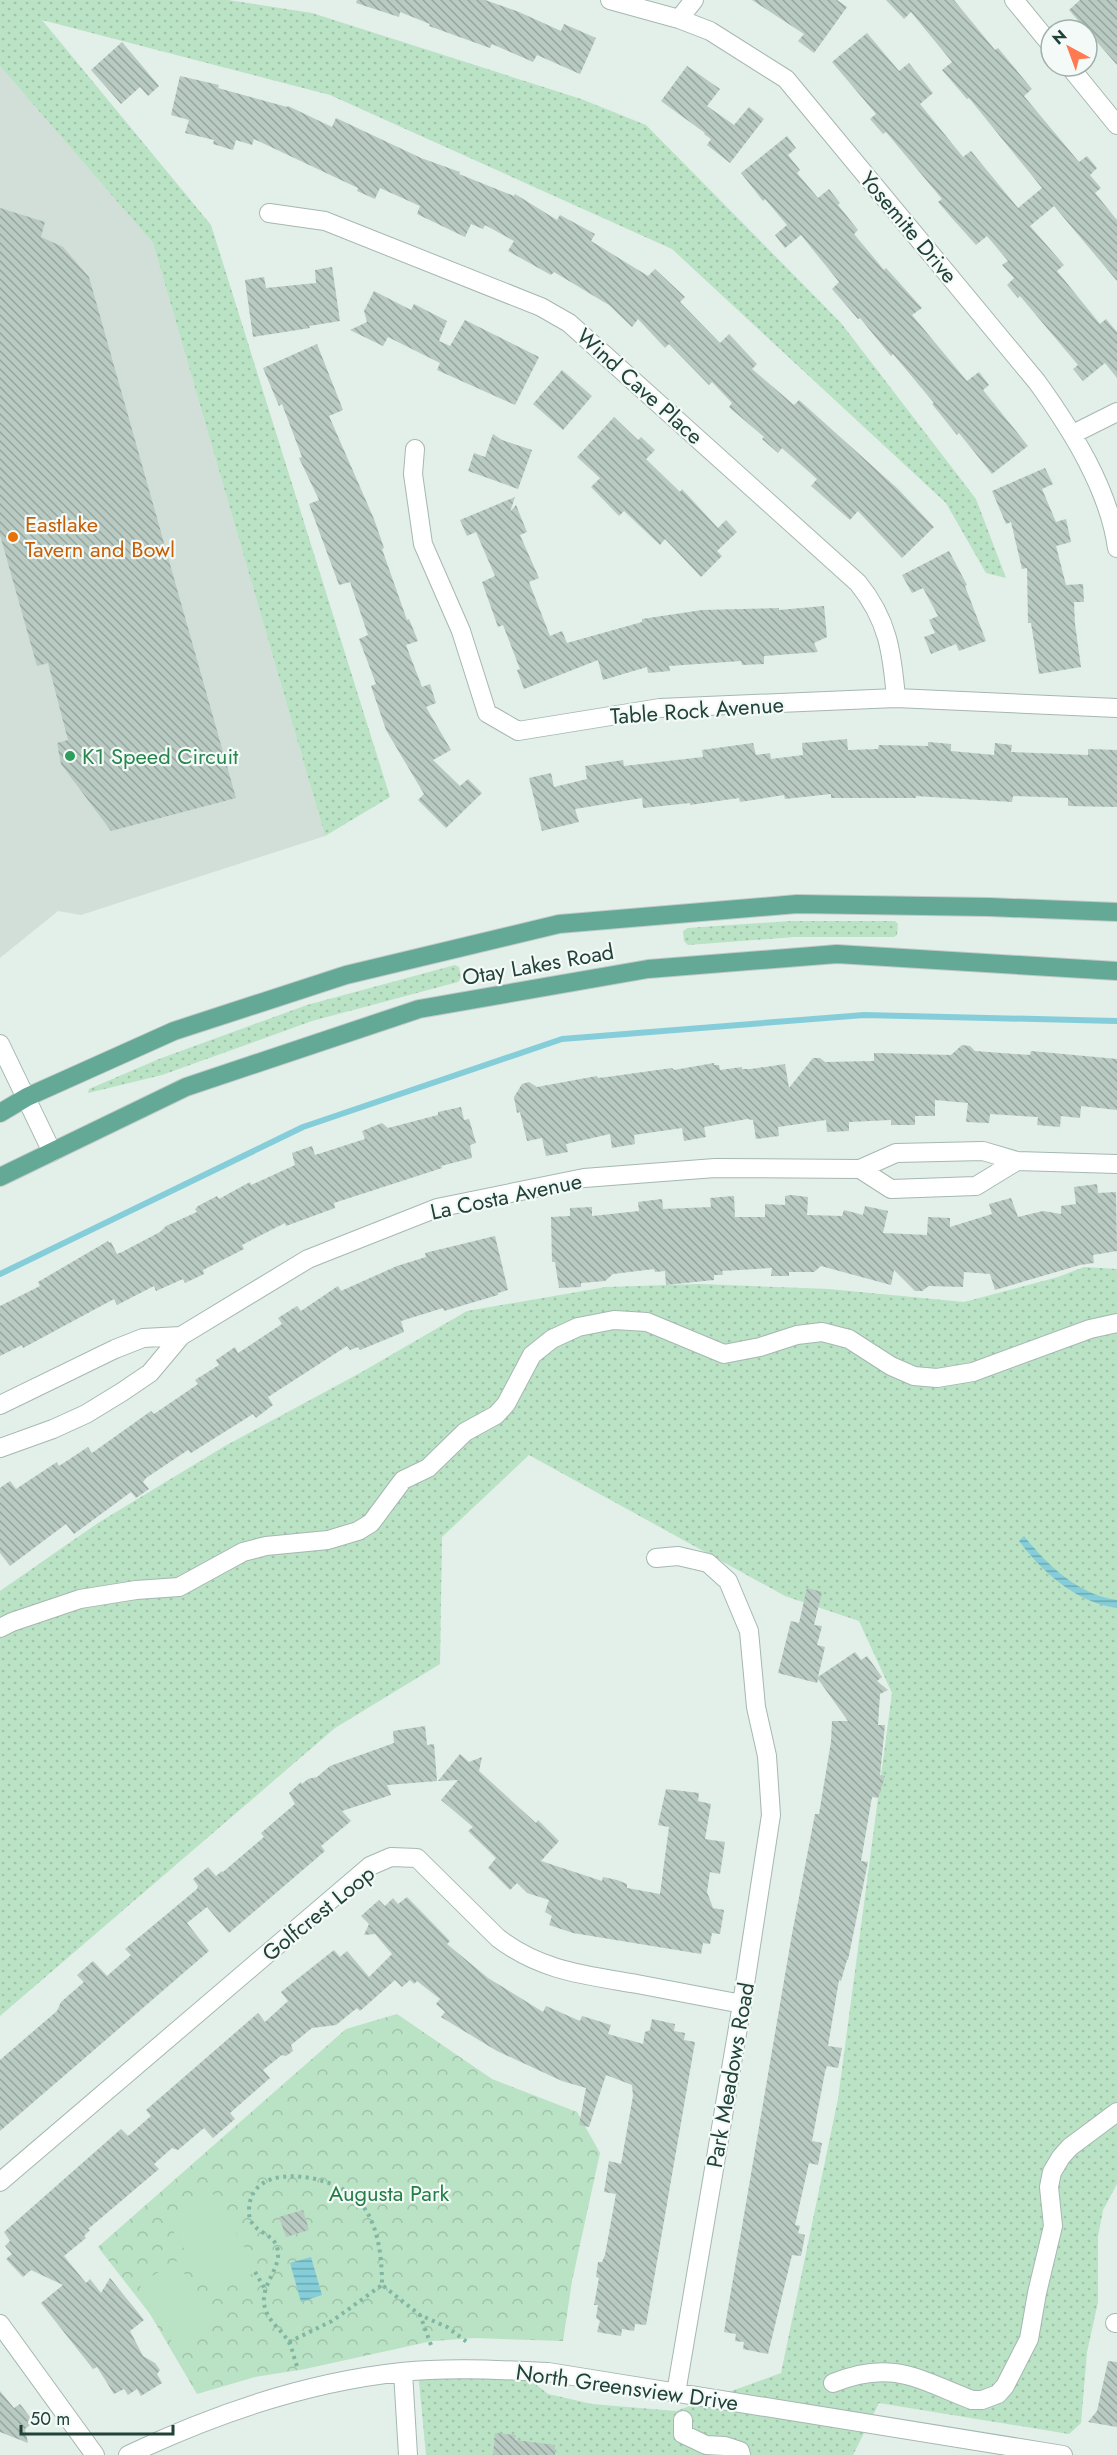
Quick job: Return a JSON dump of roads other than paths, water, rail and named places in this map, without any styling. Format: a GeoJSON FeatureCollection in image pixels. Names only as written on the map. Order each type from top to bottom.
{"type":"FeatureCollection","features":[{"type":"Feature","properties":{"kind":"main road","name":"Otay Lakes Road"},"geometry":{"type":"LineString","coordinates":[[0,1113],[27,1097],[174,1031],[324,982],[559,924],[797,904],[1117,912]]}},
{"type":"Feature","properties":{"kind":"main road","name":"Otay Lakes Road"},"geometry":{"type":"LineString","coordinates":[[0,1177],[186,1087],[419,1009],[648,969],[837,954],[1117,971]]}},
{"type":"Feature","properties":{"kind":"street","name":"Yosemite Drive"},"geometry":{"type":"LineString","coordinates":[[609,0],[679,19],[710,32],[786,79],[1037,382],[1073,434],[1102,494],[1117,548]]}},
{"type":"Feature","properties":{"kind":"street"},"geometry":{"type":"LineString","coordinates":[[679,19],[694,0]]}},
{"type":"Feature","properties":{"kind":"street"},"geometry":{"type":"LineString","coordinates":[[1014,0],[1039,30]]}},
{"type":"Feature","properties":{"kind":"street"},"geometry":{"type":"LineString","coordinates":[[1079,78],[1117,125]]}},
{"type":"Feature","properties":{"kind":"street","name":"Wind Cave Place"},"geometry":{"type":"LineString","coordinates":[[269,213],[325,220],[541,307],[569,323],[858,584],[885,626],[893,663],[896,698]]}},
{"type":"Feature","properties":{"kind":"street"},"geometry":{"type":"LineString","coordinates":[[1073,434],[1117,412]]}},
{"type":"Feature","properties":{"kind":"street","name":"Table Rock Avenue"},"geometry":{"type":"LineString","coordinates":[[415,449],[413,474],[423,544],[462,631],[487,713],[518,730],[660,708],[896,698],[1117,708]]}},
{"type":"Feature","properties":{"kind":"street"},"geometry":{"type":"LineString","coordinates":[[0,1044],[52,1152]]}},
{"type":"Feature","properties":{"kind":"street","name":"La Costa Avenue"},"geometry":{"type":"LineString","coordinates":[[0,1448],[70,1422],[122,1392],[150,1373],[181,1336],[308,1258],[437,1208],[584,1178],[715,1168],[860,1169],[896,1152],[983,1152],[1017,1161],[1117,1164]]}},
{"type":"Feature","properties":{"kind":"street"},"geometry":{"type":"LineString","coordinates":[[860,1169],[891,1189],[976,1186],[1017,1161]]}},
{"type":"Feature","properties":{"kind":"street"},"geometry":{"type":"LineString","coordinates":[[0,1628],[32,1614],[80,1599],[136,1590],[179,1587],[243,1552],[266,1546],[328,1540],[358,1531],[371,1523],[403,1480],[428,1468],[465,1432],[501,1409],[532,1355],[552,1339],[578,1327],[614,1320],[647,1322],[724,1354],[760,1347],[797,1335],[822,1332],[849,1339],[891,1366],[914,1376],[937,1378],[973,1372],[1090,1329],[1117,1323]]}},
{"type":"Feature","properties":{"kind":"street","name":"La Costa Avenue"},"geometry":{"type":"LineString","coordinates":[[0,1405],[142,1338],[181,1336]]}},
{"type":"Feature","properties":{"kind":"street","name":"Park Meadows Road"},"geometry":{"type":"LineString","coordinates":[[656,1558],[678,1556],[708,1563],[728,1581],[749,1631],[756,1707],[767,1756],[771,1815],[742,2004],[676,2393]]}},
{"type":"Feature","properties":{"kind":"street","name":"Golfcrest Loop"},"geometry":{"type":"LineString","coordinates":[[0,2182],[370,1866],[391,1857],[417,1858],[498,1938],[540,1964],[573,1973],[742,2004]]}},
{"type":"Feature","properties":{"kind":"street"},"geometry":{"type":"LineString","coordinates":[[833,2384],[850,2376],[886,2370],[915,2377],[972,2400],[990,2398],[998,2394],[1005,2386],[1029,2339],[1053,2226],[1049,2187],[1052,2172],[1061,2157],[1071,2147],[1117,2112]]}},
{"type":"Feature","properties":{"kind":"street"},"geometry":{"type":"LineString","coordinates":[[4,2336],[95,2455]]}},
{"type":"Feature","properties":{"kind":"street","name":"North Greensview Drive"},"geometry":{"type":"LineString","coordinates":[[128,2455],[224,2413],[335,2382],[403,2372],[478,2368],[548,2372],[1012,2450],[1064,2455]]}},
{"type":"Feature","properties":{"kind":"street"},"geometry":{"type":"LineString","coordinates":[[403,2372],[408,2455]]}},
{"type":"Feature","properties":{"kind":"street"},"geometry":{"type":"LineString","coordinates":[[683,2420],[683,2434],[706,2445],[725,2446],[740,2451],[741,2455]]}},
{"type":"Feature","properties":{"kind":"water"},"geometry":{"type":"Polygon","coordinates":[[[1024,1536],[1043,1558],[1065,1577],[1090,1592],[1117,1600],[1117,1608],[1088,1600],[1074,1593],[1050,1575],[1019,1541],[1024,1536]]]}},
{"type":"Feature","properties":{"kind":"water"},"geometry":{"type":"Polygon","coordinates":[[[311,2257],[322,2295],[301,2302],[290,2263],[311,2257]]]}},
{"type":"Feature","properties":{"kind":"waterway"},"geometry":{"type":"LineString","coordinates":[[0,1274],[303,1127],[562,1039],[864,1015],[1117,1021]]}},
{"type":"Feature","properties":{"kind":"place","name":"Eastlake Tavern and Bowl"},"geometry":{"type":"Point","coordinates":[13,537]}},
{"type":"Feature","properties":{"kind":"place","name":"K1 Speed Circuit"},"geometry":{"type":"Point","coordinates":[70,756]}},
{"type":"Feature","properties":{"kind":"park label","name":"Augusta Park"},"geometry":{"type":"Point","coordinates":[389,2193]}}]}
